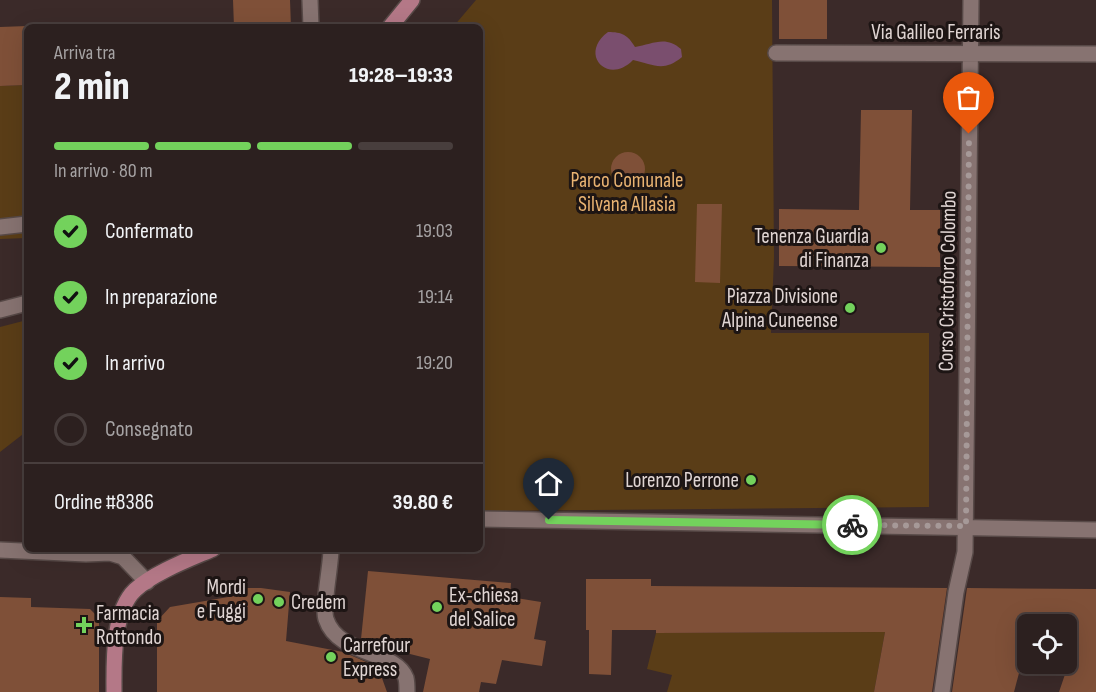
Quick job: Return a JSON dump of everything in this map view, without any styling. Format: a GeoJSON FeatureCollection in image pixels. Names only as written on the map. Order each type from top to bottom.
{"type":"FeatureCollection","features":[{"type":"Feature","properties":{"kind":"main road"},"geometry":{"type":"LineString","coordinates":[[392,24],[412,0]]}},
{"type":"Feature","properties":{"kind":"main road"},"geometry":{"type":"LineString","coordinates":[[114,692],[114,639],[127,602],[135,590],[147,582],[182,562],[206,552]]}},
{"type":"Feature","properties":{"kind":"street"},"geometry":{"type":"LineString","coordinates":[[310,0],[311,24]]}},
{"type":"Feature","properties":{"kind":"street","name":"Corso Cristoforo Colombo"},"geometry":{"type":"LineString","coordinates":[[942,692],[956,592],[965,552],[971,0]]}},
{"type":"Feature","properties":{"kind":"street","name":"Via Galileo Ferraris"},"geometry":{"type":"LineString","coordinates":[[776,53],[1096,54]]}},
{"type":"Feature","properties":{"kind":"street"},"geometry":{"type":"LineString","coordinates":[[0,227],[24,224]]}},
{"type":"Feature","properties":{"kind":"street"},"geometry":{"type":"LineString","coordinates":[[0,310],[24,304]]}},
{"type":"Feature","properties":{"kind":"street"},"geometry":{"type":"LineString","coordinates":[[483,519],[1096,530]]}},
{"type":"Feature","properties":{"kind":"street"},"geometry":{"type":"LineString","coordinates":[[0,550],[24,552]]}},
{"type":"Feature","properties":{"kind":"street"},"geometry":{"type":"LineString","coordinates":[[30,552],[110,553],[123,557],[147,582]]}},
{"type":"Feature","properties":{"kind":"street"},"geometry":{"type":"LineString","coordinates":[[331,552],[325,617],[333,634],[359,650],[396,664],[406,677],[407,692]]}},
{"type":"Feature","properties":{"kind":"green space","name":"Parco Comunale Silvana Allasia"},"geometry":{"type":"Polygon","coordinates":[[[476,0],[772,0],[774,257],[771,333],[929,333],[929,507],[483,511],[483,24],[456,24],[476,0]]]}},
{"type":"Feature","properties":{"kind":"green space"},"geometry":{"type":"Polygon","coordinates":[[[24,85],[24,238],[0,239],[0,86],[24,85]]]}},
{"type":"Feature","properties":{"kind":"green space"},"geometry":{"type":"Polygon","coordinates":[[[24,321],[24,433],[0,452],[0,327],[24,321]]]}},
{"type":"Feature","properties":{"kind":"green space"},"geometry":{"type":"Polygon","coordinates":[[[885,632],[874,692],[667,692],[672,675],[647,669],[656,633],[885,632]]]}},
{"type":"Feature","properties":{"kind":"shaded area"},"geometry":{"type":"Polygon","coordinates":[[[608,32],[624,35],[635,47],[664,41],[670,42],[681,49],[682,57],[663,66],[633,60],[624,67],[614,70],[606,68],[596,57],[596,49],[599,41],[608,32]]]}},
{"type":"Feature","properties":{"kind":"building"},"geometry":{"type":"Polygon","coordinates":[[[233,0],[290,0],[291,24],[234,24],[233,0]]]}},
{"type":"Feature","properties":{"kind":"building"},"geometry":{"type":"Polygon","coordinates":[[[779,0],[827,0],[827,39],[779,39],[779,0]]]}},
{"type":"Feature","properties":{"kind":"building"},"geometry":{"type":"Polygon","coordinates":[[[24,26],[24,85],[0,86],[0,27],[24,26]]]}},
{"type":"Feature","properties":{"kind":"building"},"geometry":{"type":"Polygon","coordinates":[[[861,110],[912,110],[910,210],[940,210],[940,267],[779,266],[779,209],[859,210],[861,110]]]}},
{"type":"Feature","properties":{"kind":"building"},"geometry":{"type":"Polygon","coordinates":[[[628,152],[640,157],[645,169],[640,181],[628,186],[616,181],[611,169],[616,157],[628,152]]]}},
{"type":"Feature","properties":{"kind":"building"},"geometry":{"type":"Polygon","coordinates":[[[697,204],[722,204],[720,283],[695,282],[697,204]]]}},
{"type":"Feature","properties":{"kind":"building","name":"Ex-chiesa del Salice"},"geometry":{"type":"Polygon","coordinates":[[[368,571],[511,583],[510,597],[541,602],[534,639],[546,641],[542,666],[502,660],[496,684],[481,682],[479,692],[423,692],[430,659],[378,646],[361,639],[368,571]]]}},
{"type":"Feature","properties":{"kind":"building"},"geometry":{"type":"Polygon","coordinates":[[[586,579],[651,579],[651,586],[947,588],[932,692],[874,692],[885,632],[656,633],[656,630],[612,630],[611,675],[589,674],[586,579]]]}},
{"type":"Feature","properties":{"kind":"building"},"geometry":{"type":"Polygon","coordinates":[[[234,588],[261,588],[290,592],[286,641],[343,652],[378,667],[387,692],[157,692],[157,621],[170,607],[234,596],[234,588]]]}},
{"type":"Feature","properties":{"kind":"building"},"geometry":{"type":"Polygon","coordinates":[[[967,588],[1096,589],[1096,692],[1059,692],[1065,674],[1077,674],[1077,614],[1017,614],[1019,674],[1014,692],[952,692],[967,588]]]}},
{"type":"Feature","properties":{"kind":"building"},"geometry":{"type":"Polygon","coordinates":[[[0,597],[31,598],[31,607],[90,609],[99,618],[99,692],[0,692],[0,597]]]}},
{"type":"Feature","properties":{"kind":"way so far"},"geometry":{"type":"LineString","coordinates":[[852,525],[966,526],[969,134]]}},
{"type":"Feature","properties":{"kind":"place","name":"Tenenza Guardia di Finanza"},"geometry":{"type":"Point","coordinates":[881,248]}},
{"type":"Feature","properties":{"kind":"place","name":"Piazza Divisione Alpina Cuneense"},"geometry":{"type":"Point","coordinates":[850,308]}},
{"type":"Feature","properties":{"kind":"place","name":"Lorenzo Perrone"},"geometry":{"type":"Point","coordinates":[751,480]}},
{"type":"Feature","properties":{"kind":"place","name":"Mordi e Fuggi"},"geometry":{"type":"Point","coordinates":[258,599]}},
{"type":"Feature","properties":{"kind":"place","name":"Credem"},"geometry":{"type":"Point","coordinates":[279,602]}},
{"type":"Feature","properties":{"kind":"place","name":"Ex-chiesa del Salice"},"geometry":{"type":"Point","coordinates":[437,607]}},
{"type":"Feature","properties":{"kind":"place","name":"Farmacia Rottondo"},"geometry":{"type":"Point","coordinates":[84,625]}},
{"type":"Feature","properties":{"kind":"place","name":"Carrefour Express"},"geometry":{"type":"Point","coordinates":[331,657]}},
{"type":"Feature","properties":{"kind":"route"},"geometry":{"type":"LineString","coordinates":[[549,520],[852,525]]}}]}
